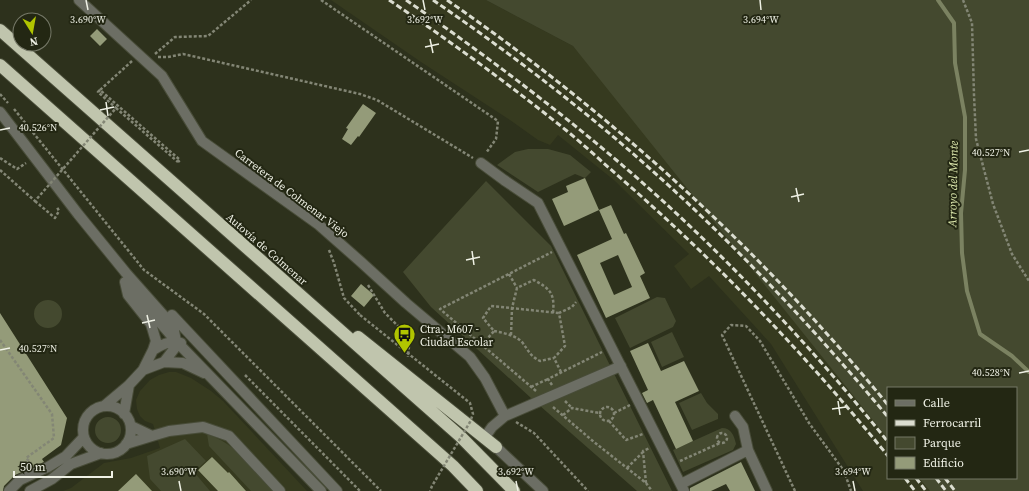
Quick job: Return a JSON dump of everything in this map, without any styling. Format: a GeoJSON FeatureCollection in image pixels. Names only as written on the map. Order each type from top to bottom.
{"type":"FeatureCollection","features":[{"type":"Feature","properties":{"kind":"highway","name":"Autovía de Colmenar"},"geometry":{"type":"LineString","coordinates":[[0,30],[461,437],[514,491]]}},
{"type":"Feature","properties":{"kind":"highway"},"geometry":{"type":"LineString","coordinates":[[0,65],[447,460],[477,491]]}},
{"type":"Feature","properties":{"kind":"highway"},"geometry":{"type":"LineString","coordinates":[[258,259],[395,365],[496,447]]}},
{"type":"Feature","properties":{"kind":"street","name":"Carretera de Colmenar Viejo"},"geometry":{"type":"LineString","coordinates":[[79,0],[162,76],[202,141],[319,225],[470,358],[485,378],[505,416]]}},
{"type":"Feature","properties":{"kind":"street"},"geometry":{"type":"LineString","coordinates":[[0,112],[78,214],[126,273],[173,326],[176,341],[174,349],[164,362]]}},
{"type":"Feature","properties":{"kind":"street"},"geometry":{"type":"LineString","coordinates":[[481,163],[538,203],[562,247],[682,488],[748,450]]}},
{"type":"Feature","properties":{"kind":"street"},"geometry":{"type":"LineString","coordinates":[[78,214],[125,282],[176,341],[321,491]]}},
{"type":"Feature","properties":{"kind":"street"},"geometry":{"type":"LineString","coordinates":[[78,214],[337,491]]}},
{"type":"Feature","properties":{"kind":"street"},"geometry":{"type":"LineString","coordinates":[[101,453],[94,450],[84,437],[83,429],[85,420],[96,409],[104,406],[130,385],[143,370],[156,341],[151,324],[128,295],[125,282]]}},
{"type":"Feature","properties":{"kind":"street"},"geometry":{"type":"LineString","coordinates":[[153,350],[161,345],[176,341],[194,347],[266,426],[289,441]]}},
{"type":"Feature","properties":{"kind":"street"},"geometry":{"type":"LineString","coordinates":[[143,370],[164,362],[184,363],[209,375]]}},
{"type":"Feature","properties":{"kind":"street"},"geometry":{"type":"LineString","coordinates":[[484,437],[492,427],[505,416],[621,366]]}},
{"type":"Feature","properties":{"kind":"street"},"geometry":{"type":"LineString","coordinates":[[124,414],[130,385]]}},
{"type":"Feature","properties":{"kind":"street"},"geometry":{"type":"LineString","coordinates":[[104,406],[120,410],[131,426],[152,436]]}},
{"type":"Feature","properties":{"kind":"street"},"geometry":{"type":"LineString","coordinates":[[735,416],[743,427],[748,450],[767,491]]}},
{"type":"Feature","properties":{"kind":"street"},"geometry":{"type":"LineString","coordinates":[[30,491],[52,479],[71,464],[101,453],[112,453],[120,450],[130,437],[131,426]]}},
{"type":"Feature","properties":{"kind":"street"},"geometry":{"type":"LineString","coordinates":[[126,444],[169,431],[203,427],[214,430],[229,436],[280,491]]}},
{"type":"Feature","properties":{"kind":"street"},"geometry":{"type":"LineString","coordinates":[[9,491],[20,480],[48,467],[66,456],[84,437]]}},
{"type":"Feature","properties":{"kind":"street"},"geometry":{"type":"LineString","coordinates":[[496,447],[543,491]]}},
{"type":"Feature","properties":{"kind":"path"},"geometry":{"type":"LineString","coordinates":[[251,0],[208,36],[175,37],[153,56],[168,57],[183,54],[360,94],[377,100],[481,163],[496,139],[498,121],[321,0]]}},
{"type":"Feature","properties":{"kind":"path"},"geometry":{"type":"LineString","coordinates":[[963,0],[972,23],[976,139],[993,204],[1012,254],[1029,281]]}},
{"type":"Feature","properties":{"kind":"path"},"geometry":{"type":"LineString","coordinates":[[99,91],[139,54]]}},
{"type":"Feature","properties":{"kind":"path"},"geometry":{"type":"LineString","coordinates":[[99,91],[180,160],[178,162],[116,108],[99,91]]}},
{"type":"Feature","properties":{"kind":"path"},"geometry":{"type":"LineString","coordinates":[[0,94],[18,114],[144,270],[204,314],[381,491]]}},
{"type":"Feature","properties":{"kind":"path"},"geometry":{"type":"LineString","coordinates":[[35,201],[116,108]]}},
{"type":"Feature","properties":{"kind":"path"},"geometry":{"type":"LineString","coordinates":[[0,158],[17,169],[28,162]]}},
{"type":"Feature","properties":{"kind":"path"},"geometry":{"type":"LineString","coordinates":[[0,170],[55,218]]}},
{"type":"Feature","properties":{"kind":"path"},"geometry":{"type":"LineString","coordinates":[[326,244],[334,262],[344,298],[360,315],[470,403],[472,414],[470,422],[430,491]]}},
{"type":"Feature","properties":{"kind":"path"},"geometry":{"type":"LineString","coordinates":[[562,247],[440,309],[594,442],[646,483],[652,491]]}},
{"type":"Feature","properties":{"kind":"path"},"geometry":{"type":"LineString","coordinates":[[509,274],[518,288]]}},
{"type":"Feature","properties":{"kind":"path"},"geometry":{"type":"LineString","coordinates":[[511,335],[512,308],[518,288],[534,280],[548,288],[554,302],[553,313]]}},
{"type":"Feature","properties":{"kind":"path"},"geometry":{"type":"LineString","coordinates":[[367,281],[385,313],[405,333],[409,346],[408,357]]}},
{"type":"Feature","properties":{"kind":"path"},"geometry":{"type":"LineString","coordinates":[[559,313],[565,346],[554,358],[540,361],[532,357],[521,341],[511,335],[494,331],[483,318],[490,306],[559,313],[572,307],[584,293]]}},
{"type":"Feature","properties":{"kind":"path"},"geometry":{"type":"LineString","coordinates":[[795,491],[722,335],[731,325],[746,326],[760,341],[809,424],[844,471],[851,491]]}},
{"type":"Feature","properties":{"kind":"path"},"geometry":{"type":"LineString","coordinates":[[482,345],[494,331]]}},
{"type":"Feature","properties":{"kind":"path"},"geometry":{"type":"LineString","coordinates":[[0,340],[52,414],[54,438],[26,458],[38,471]]}},
{"type":"Feature","properties":{"kind":"path"},"geometry":{"type":"LineString","coordinates":[[554,358],[561,372]]}},
{"type":"Feature","properties":{"kind":"path"},"geometry":{"type":"LineString","coordinates":[[244,373],[360,491]]}},
{"type":"Feature","properties":{"kind":"path"},"geometry":{"type":"LineString","coordinates":[[531,387],[548,379]]}},
{"type":"Feature","properties":{"kind":"path"},"geometry":{"type":"LineString","coordinates":[[609,421],[614,417],[614,413],[638,401]]}},
{"type":"Feature","properties":{"kind":"path"},"geometry":{"type":"LineString","coordinates":[[599,413],[601,409],[607,407],[611,408],[614,413]]}},
{"type":"Feature","properties":{"kind":"path"},"geometry":{"type":"LineString","coordinates":[[563,415],[572,408],[599,413]]}},
{"type":"Feature","properties":{"kind":"path"},"geometry":{"type":"LineString","coordinates":[[599,413],[602,420],[609,421],[626,440],[653,430]]}},
{"type":"Feature","properties":{"kind":"path"},"geometry":{"type":"LineString","coordinates":[[505,416],[534,433],[588,491]]}},
{"type":"Feature","properties":{"kind":"path"},"geometry":{"type":"LineString","coordinates":[[627,468],[643,451],[659,443]]}},
{"type":"Feature","properties":{"kind":"path"},"geometry":{"type":"LineString","coordinates":[[671,465],[720,443]]}},
{"type":"Feature","properties":{"kind":"path"},"geometry":{"type":"LineString","coordinates":[[643,451],[646,483]]}},
{"type":"Feature","properties":{"kind":"shaded area"},"geometry":{"type":"Polygon","coordinates":[[[331,0],[486,0],[573,46],[887,387],[887,479],[960,479],[968,491],[863,491],[771,344],[709,276],[691,289],[674,266],[689,254],[615,181],[558,135],[550,145],[538,140],[331,0]]]}},
{"type":"Feature","properties":{"kind":"shaded area"},"geometry":{"type":"Polygon","coordinates":[[[169,372],[176,372],[191,378],[223,401],[307,491],[63,491],[71,488],[104,463],[131,458],[160,448],[153,424],[145,421],[140,416],[137,409],[136,400],[140,391],[150,380],[169,372]]]}},
{"type":"Feature","properties":{"kind":"green space"},"geometry":{"type":"Polygon","coordinates":[[[486,0],[1029,0],[1029,491],[930,491],[920,479],[1017,479],[1017,387],[887,387],[887,438],[573,46],[486,0]]]}},
{"type":"Feature","properties":{"kind":"green space"},"geometry":{"type":"Polygon","coordinates":[[[528,149],[548,149],[570,155],[591,172],[585,178],[575,174],[538,192],[497,165],[515,152],[528,149]]]}},
{"type":"Feature","properties":{"kind":"green space"},"geometry":{"type":"Polygon","coordinates":[[[486,181],[551,246],[672,491],[637,491],[531,398],[431,307],[403,272],[486,181]]]}},
{"type":"Feature","properties":{"kind":"green space"},"geometry":{"type":"Polygon","coordinates":[[[657,297],[665,298],[676,321],[673,327],[630,348],[615,318],[657,297]]]}},
{"type":"Feature","properties":{"kind":"green space"},"geometry":{"type":"Polygon","coordinates":[[[48,300],[58,304],[62,314],[58,324],[48,328],[38,324],[34,314],[38,304],[48,300]]]}},
{"type":"Feature","properties":{"kind":"green space"},"geometry":{"type":"Polygon","coordinates":[[[672,332],[684,357],[662,367],[651,342],[672,332]]]}},
{"type":"Feature","properties":{"kind":"green space"},"geometry":{"type":"Polygon","coordinates":[[[701,393],[707,403],[718,414],[718,419],[692,430],[679,403],[701,393]]]}},
{"type":"Feature","properties":{"kind":"green space"},"geometry":{"type":"Polygon","coordinates":[[[108,417],[117,421],[121,430],[117,439],[108,443],[99,439],[95,430],[99,421],[108,417]]]}},
{"type":"Feature","properties":{"kind":"green space"},"geometry":{"type":"Polygon","coordinates":[[[722,428],[728,429],[733,435],[736,444],[733,450],[683,472],[673,450],[722,428]]]}},
{"type":"Feature","properties":{"kind":"green space"},"geometry":{"type":"Polygon","coordinates":[[[207,434],[217,438],[236,451],[275,491],[251,491],[209,446],[207,434]]]}},
{"type":"Feature","properties":{"kind":"green space"},"geometry":{"type":"Polygon","coordinates":[[[185,439],[206,461],[194,472],[210,491],[161,491],[150,479],[147,456],[185,439]]]}},
{"type":"Feature","properties":{"kind":"building"},"geometry":{"type":"Polygon","coordinates":[[[97,29],[107,39],[100,46],[90,36],[97,29]]]}},
{"type":"Feature","properties":{"kind":"building"},"geometry":{"type":"Polygon","coordinates":[[[363,104],[376,113],[359,137],[358,136],[351,145],[342,139],[348,129],[346,128],[363,104]]]}},
{"type":"Feature","properties":{"kind":"building"},"geometry":{"type":"Polygon","coordinates":[[[585,178],[599,210],[564,226],[552,199],[568,192],[566,186],[585,178]]]}},
{"type":"Feature","properties":{"kind":"building"},"geometry":{"type":"Polygon","coordinates":[[[611,205],[624,234],[626,233],[645,273],[640,276],[650,298],[606,318],[577,255],[612,239],[599,210],[611,205]],[[618,255],[600,263],[614,295],[632,287],[618,255]]]}},
{"type":"Feature","properties":{"kind":"building"},"geometry":{"type":"Polygon","coordinates":[[[361,284],[374,295],[364,307],[351,296],[361,284]]]}},
{"type":"Feature","properties":{"kind":"building"},"geometry":{"type":"Polygon","coordinates":[[[0,313],[67,418],[61,445],[42,459],[44,462],[15,475],[4,486],[3,491],[0,491],[0,313]]]}},
{"type":"Feature","properties":{"kind":"building"},"geometry":{"type":"Polygon","coordinates":[[[648,343],[661,371],[684,361],[699,391],[675,402],[693,441],[676,449],[653,400],[647,403],[642,393],[648,390],[630,351],[648,343]]]}},
{"type":"Feature","properties":{"kind":"building"},"geometry":{"type":"Polygon","coordinates":[[[212,457],[228,473],[229,472],[246,491],[218,491],[198,470],[212,457]]]}},
{"type":"Feature","properties":{"kind":"building"},"geometry":{"type":"Polygon","coordinates":[[[741,462],[755,491],[730,491],[726,484],[711,491],[690,491],[690,488],[741,462]]]}},
{"type":"Feature","properties":{"kind":"building"},"geometry":{"type":"Polygon","coordinates":[[[136,474],[152,491],[118,491],[136,474]]]}},
{"type":"Feature","properties":{"kind":"waterway","name":"Arroyo del Monte"},"geometry":{"type":"LineString","coordinates":[[938,0],[954,23],[955,63],[965,117],[965,170],[961,213],[962,253],[967,291],[980,334],[1012,356],[1029,372]]}},
{"type":"Feature","properties":{"kind":"railway"},"geometry":{"type":"LineString","coordinates":[[389,0],[435,31],[524,97],[580,142],[653,207],[724,274],[792,345],[857,418],[887,455]]}},
{"type":"Feature","properties":{"kind":"railway"},"geometry":{"type":"LineString","coordinates":[[406,0],[444,26],[554,109],[626,168],[694,230],[770,306],[818,359],[887,441]]}},
{"type":"Feature","properties":{"kind":"railway"},"geometry":{"type":"LineString","coordinates":[[433,0],[512,56],[563,96],[638,158],[671,188],[736,250],[799,315],[887,416]]}},
{"type":"Feature","properties":{"kind":"railway"},"geometry":{"type":"LineString","coordinates":[[447,0],[568,90],[626,137],[682,187],[789,292],[887,404]]}},
{"type":"Feature","properties":{"kind":"railway"},"geometry":{"type":"LineString","coordinates":[[906,479],[915,491]]}},
{"type":"Feature","properties":{"kind":"railway"},"geometry":{"type":"LineString","coordinates":[[917,479],[926,491]]}},
{"type":"Feature","properties":{"kind":"railway"},"geometry":{"type":"LineString","coordinates":[[937,479],[946,491]]}},
{"type":"Feature","properties":{"kind":"railway"},"geometry":{"type":"LineString","coordinates":[[946,479],[955,491]]}},
{"type":"Feature","properties":{"kind":"place","name":"Ctra. M607 - Ciudad Escolar"},"geometry":{"type":"Point","coordinates":[405,354]}}]}
